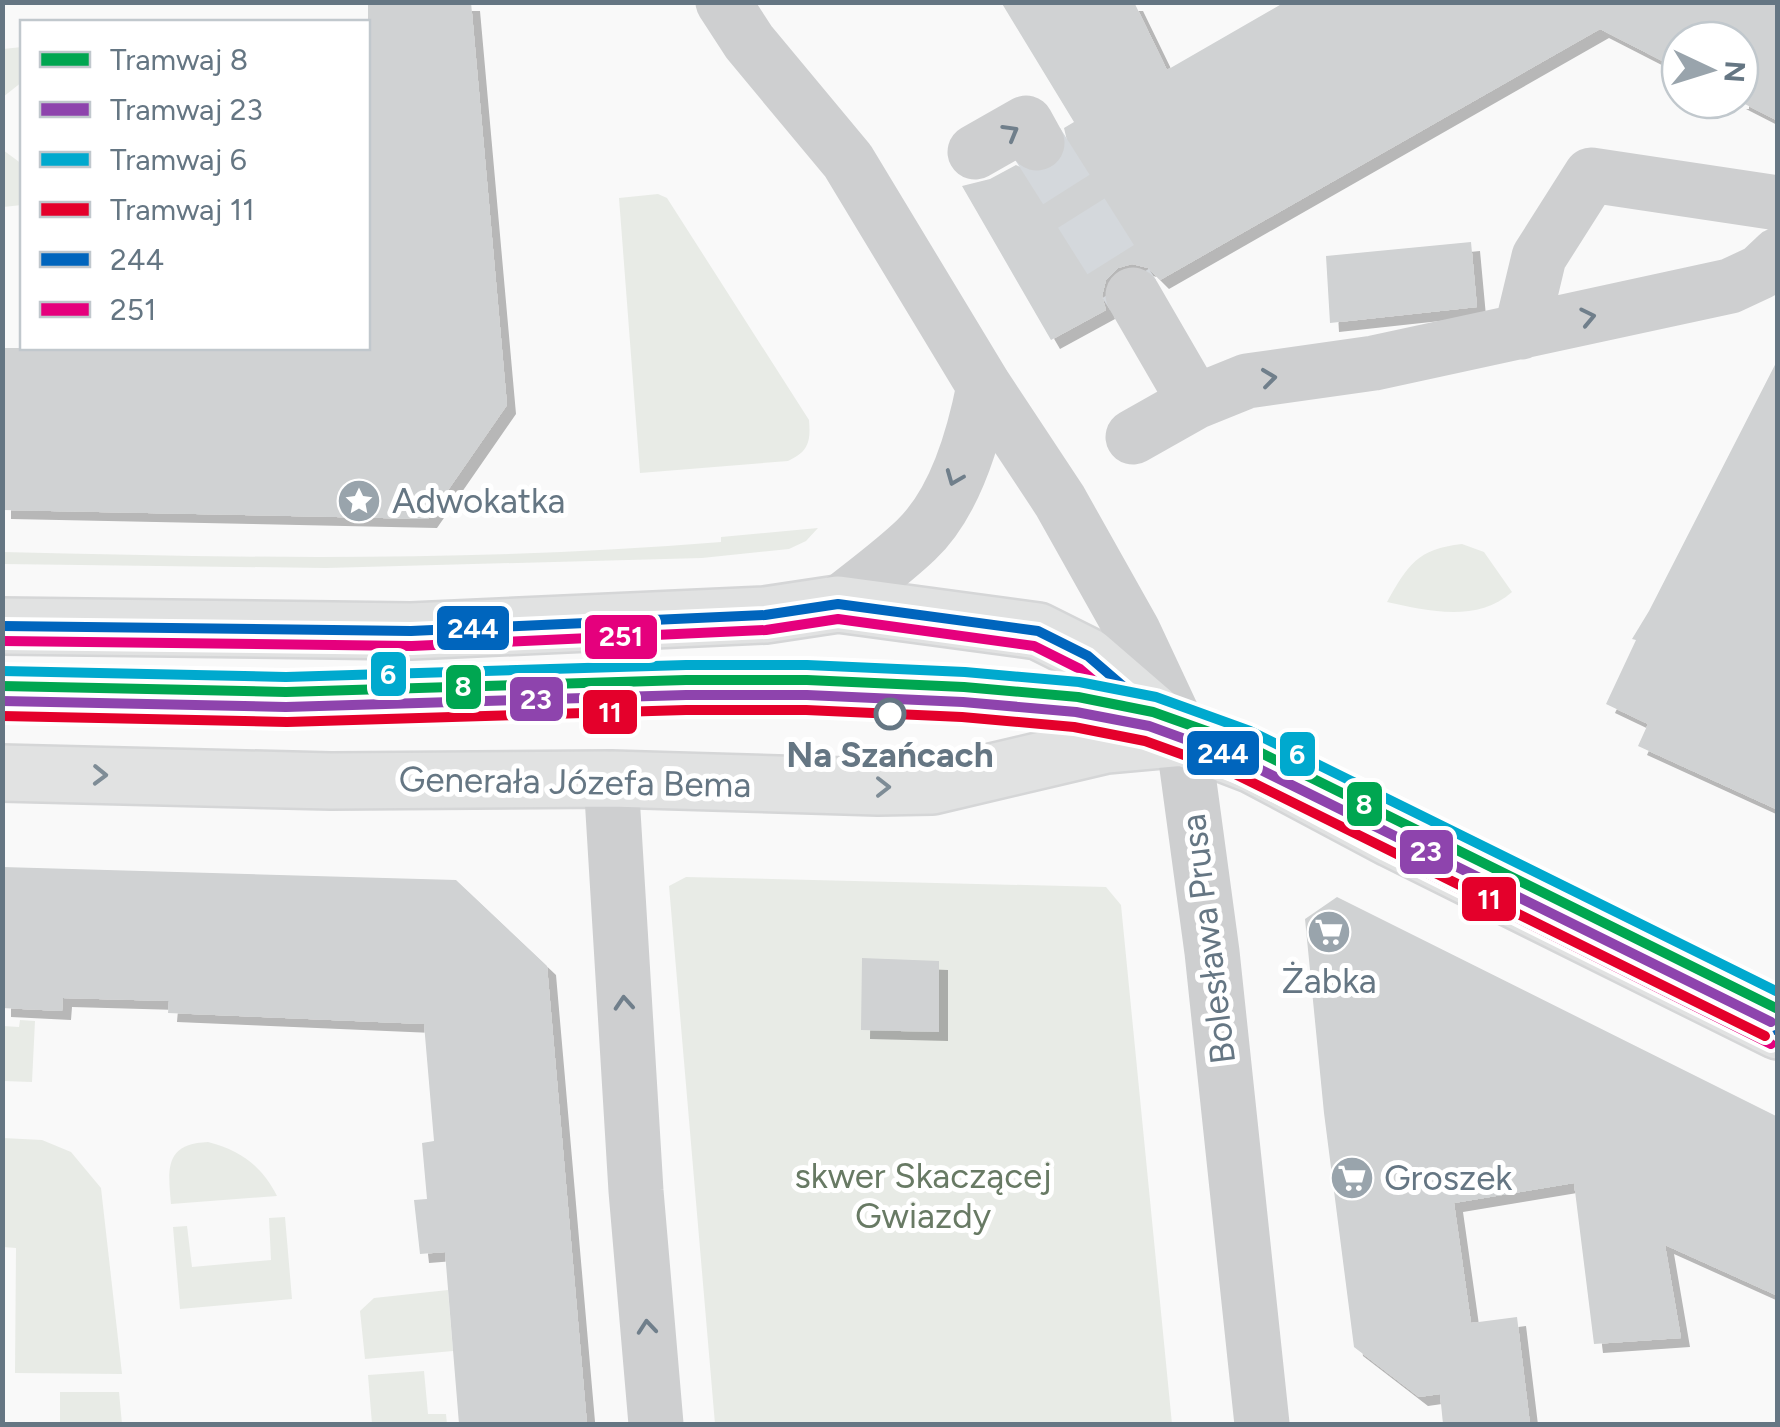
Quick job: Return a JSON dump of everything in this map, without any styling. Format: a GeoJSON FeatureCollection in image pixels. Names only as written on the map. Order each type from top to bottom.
{"type":"FeatureCollection","features":[{"type":"Feature","properties":{"kind":"street","name":"Bolesława Prusa"},"geometry":{"type":"LineString","coordinates":[[722,2],[749,42],[848,161],[984,386],[1060,502],[1134,631],[1183,738],[1212,952],[1262,1424]]}},
{"type":"Feature","properties":{"kind":"street"},"geometry":{"type":"LineString","coordinates":[[975,152],[1026,123],[1037,143]]}},
{"type":"Feature","properties":{"kind":"street"},"geometry":{"type":"LineString","coordinates":[[1521,332],[1539,258],[1591,175],[1778,203]]}},
{"type":"Feature","properties":{"kind":"street"},"geometry":{"type":"LineString","coordinates":[[1133,437],[1195,402],[1248,381],[1374,363],[1521,332],[1730,286],[1772,270]]}},
{"type":"Feature","properties":{"kind":"street"},"geometry":{"type":"LineString","coordinates":[[1132,295],[1195,402]]}},
{"type":"Feature","properties":{"kind":"street"},"geometry":{"type":"LineString","coordinates":[[838,604],[919,538],[940,508],[977,420],[984,386]]}},
{"type":"Feature","properties":{"kind":"street"},"geometry":{"type":"LineString","coordinates":[[2,626],[411,631],[765,615],[838,604],[1038,631],[1088,656],[1183,738],[1253,764],[1392,840],[1778,1031]]}},
{"type":"Feature","properties":{"kind":"street","name":"Generała Józefa Bema"},"geometry":{"type":"LineString","coordinates":[[2,773],[331,781],[611,779],[878,788],[932,786],[1106,746],[1183,738]]}},
{"type":"Feature","properties":{"kind":"street"},"geometry":{"type":"LineString","coordinates":[[611,779],[636,1191],[656,1424]]}},
{"type":"Feature","properties":{"kind":"green space"},"geometry":{"type":"Polygon","coordinates":[[[20,47],[20,84],[3,97],[3,49],[20,47]]]}},
{"type":"Feature","properties":{"kind":"green space"},"geometry":{"type":"Polygon","coordinates":[[[3,150],[20,163],[20,205],[3,207],[3,150]]]}},
{"type":"Feature","properties":{"kind":"green space"},"geometry":{"type":"Polygon","coordinates":[[[658,194],[667,198],[809,420],[807,445],[788,461],[640,473],[619,198],[658,194]]]}},
{"type":"Feature","properties":{"kind":"green space"},"geometry":{"type":"Polygon","coordinates":[[[818,528],[806,541],[789,549],[702,558],[326,568],[2,564],[3,552],[273,557],[541,553],[721,542],[721,537],[818,528]]]}},
{"type":"Feature","properties":{"kind":"green space"},"geometry":{"type":"Polygon","coordinates":[[[1462,544],[1484,552],[1512,592],[1498,602],[1468,611],[1435,611],[1387,602],[1416,561],[1434,550],[1462,544]]]}},
{"type":"Feature","properties":{"kind":"green space","name":"skwer Skaczącej Gwiazdy"},"geometry":{"type":"Polygon","coordinates":[[[686,877],[1106,887],[1121,905],[1172,1424],[715,1424],[669,886],[686,877]]]}},
{"type":"Feature","properties":{"kind":"green space"},"geometry":{"type":"Polygon","coordinates":[[[20,1020],[35,1021],[32,1082],[3,1081],[3,1026],[19,1027],[20,1020]]]}},
{"type":"Feature","properties":{"kind":"green space"},"geometry":{"type":"Polygon","coordinates":[[[3,1138],[42,1140],[71,1152],[101,1188],[122,1374],[15,1373],[16,1248],[3,1247],[3,1138]]]}},
{"type":"Feature","properties":{"kind":"green space"},"geometry":{"type":"Polygon","coordinates":[[[208,1142],[249,1161],[277,1196],[171,1204],[169,1180],[176,1153],[208,1142]]]}},
{"type":"Feature","properties":{"kind":"green space"},"geometry":{"type":"Polygon","coordinates":[[[285,1217],[292,1299],[180,1309],[173,1227],[187,1226],[192,1267],[271,1260],[269,1218],[285,1217]]]}},
{"type":"Feature","properties":{"kind":"green space"},"geometry":{"type":"Polygon","coordinates":[[[448,1290],[453,1351],[365,1359],[360,1311],[374,1298],[448,1290]]]}},
{"type":"Feature","properties":{"kind":"green space"},"geometry":{"type":"Polygon","coordinates":[[[424,1371],[428,1414],[446,1414],[447,1424],[372,1424],[368,1375],[424,1371]]]}},
{"type":"Feature","properties":{"kind":"green space"},"geometry":{"type":"Polygon","coordinates":[[[60,1392],[119,1392],[122,1424],[60,1424],[60,1392]]]}},
{"type":"Feature","properties":{"kind":"building"},"geometry":{"type":"Polygon","coordinates":[[[368,2],[471,2],[507,405],[428,519],[2,510],[2,348],[370,350],[368,2]]]}},
{"type":"Feature","properties":{"kind":"building"},"geometry":{"type":"Polygon","coordinates":[[[1001,2],[1134,2],[1167,70],[1285,2],[1778,2],[1778,121],[1760,112],[1760,20],[1660,20],[1660,60],[1600,29],[1160,280],[1148,268],[1132,264],[1118,268],[1106,280],[1102,296],[1106,310],[1051,340],[962,186],[990,179],[1016,165],[1035,174],[1053,170],[1063,160],[1068,145],[1064,128],[1074,122],[1001,2]]]}},
{"type":"Feature","properties":{"kind":"building"},"geometry":{"type":"Polygon","coordinates":[[[1471,242],[1477,307],[1330,323],[1326,256],[1471,242]]]}},
{"type":"Feature","properties":{"kind":"building"},"geometry":{"type":"Polygon","coordinates":[[[1778,359],[1778,810],[1638,746],[1648,724],[1606,704],[1636,640],[1632,639],[1778,359]]]}},
{"type":"Feature","properties":{"kind":"building"},"geometry":{"type":"Polygon","coordinates":[[[2,867],[456,880],[547,966],[587,1424],[459,1424],[445,1252],[420,1254],[414,1200],[427,1199],[422,1143],[434,1141],[424,1024],[168,1013],[169,1001],[63,998],[62,1011],[2,1008],[2,867]]]}},
{"type":"Feature","properties":{"kind":"building"},"geometry":{"type":"Polygon","coordinates":[[[1337,897],[1778,1117],[1778,1296],[1665,1245],[1681,1338],[1594,1344],[1574,1183],[1454,1203],[1471,1323],[1517,1317],[1530,1424],[1443,1424],[1440,1394],[1419,1397],[1354,1347],[1324,1113],[1305,919],[1337,897]]]}},
{"type":"Feature","properties":{"kind":"building"},"geometry":{"type":"Polygon","coordinates":[[[862,958],[939,961],[939,1032],[861,1030],[862,958]]]}},
{"type":"Feature","properties":{"kind":"tunnel"},"geometry":{"type":"LineString","coordinates":[[1037,143],[1133,295]]}},
{"type":"Feature","properties":{"kind":"tram line","name":"6"},"geometry":{"type":"LineString","coordinates":[[2,671],[286,677],[807,665],[1079,682],[1156,697],[1250,731],[1778,992]]}},
{"type":"Feature","properties":{"kind":"tram line","name":"8"},"geometry":{"type":"LineString","coordinates":[[2,686],[286,692],[807,680],[1078,697],[1153,712],[1243,744],[1778,1009]]}},
{"type":"Feature","properties":{"kind":"tram line","name":"23"},"geometry":{"type":"LineString","coordinates":[[2,701],[286,707],[807,695],[1076,712],[1149,726],[1237,758],[1771,1022]]}},
{"type":"Feature","properties":{"kind":"tram line","name":"11"},"geometry":{"type":"LineString","coordinates":[[2,716],[287,722],[806,710],[1074,727],[1145,741],[1231,772],[1765,1036]]}},
{"type":"Feature","properties":{"kind":"transit line","name":"244"},"geometry":{"type":"LineString","coordinates":[[2,626],[411,631],[765,615],[838,604],[1038,631],[1088,656],[1183,738],[1253,765],[1392,839],[1778,1031]]}},
{"type":"Feature","properties":{"kind":"transit line","name":"251"},"geometry":{"type":"LineString","coordinates":[[2,641],[412,646],[766,630],[838,619],[1034,646],[1080,669],[1176,751],[1247,779],[1771,1044]]}},
{"type":"Feature","properties":{"kind":"place","name":"Adwokatka"},"geometry":{"type":"Point","coordinates":[359,501]}},
{"type":"Feature","properties":{"kind":"place","name":"Na Szańcach"},"geometry":{"type":"Point","coordinates":[890,714]}},
{"type":"Feature","properties":{"kind":"place","name":"Żabka"},"geometry":{"type":"Point","coordinates":[1329,932]}},
{"type":"Feature","properties":{"kind":"place","name":"Groszek"},"geometry":{"type":"Point","coordinates":[1352,1178]}}]}
